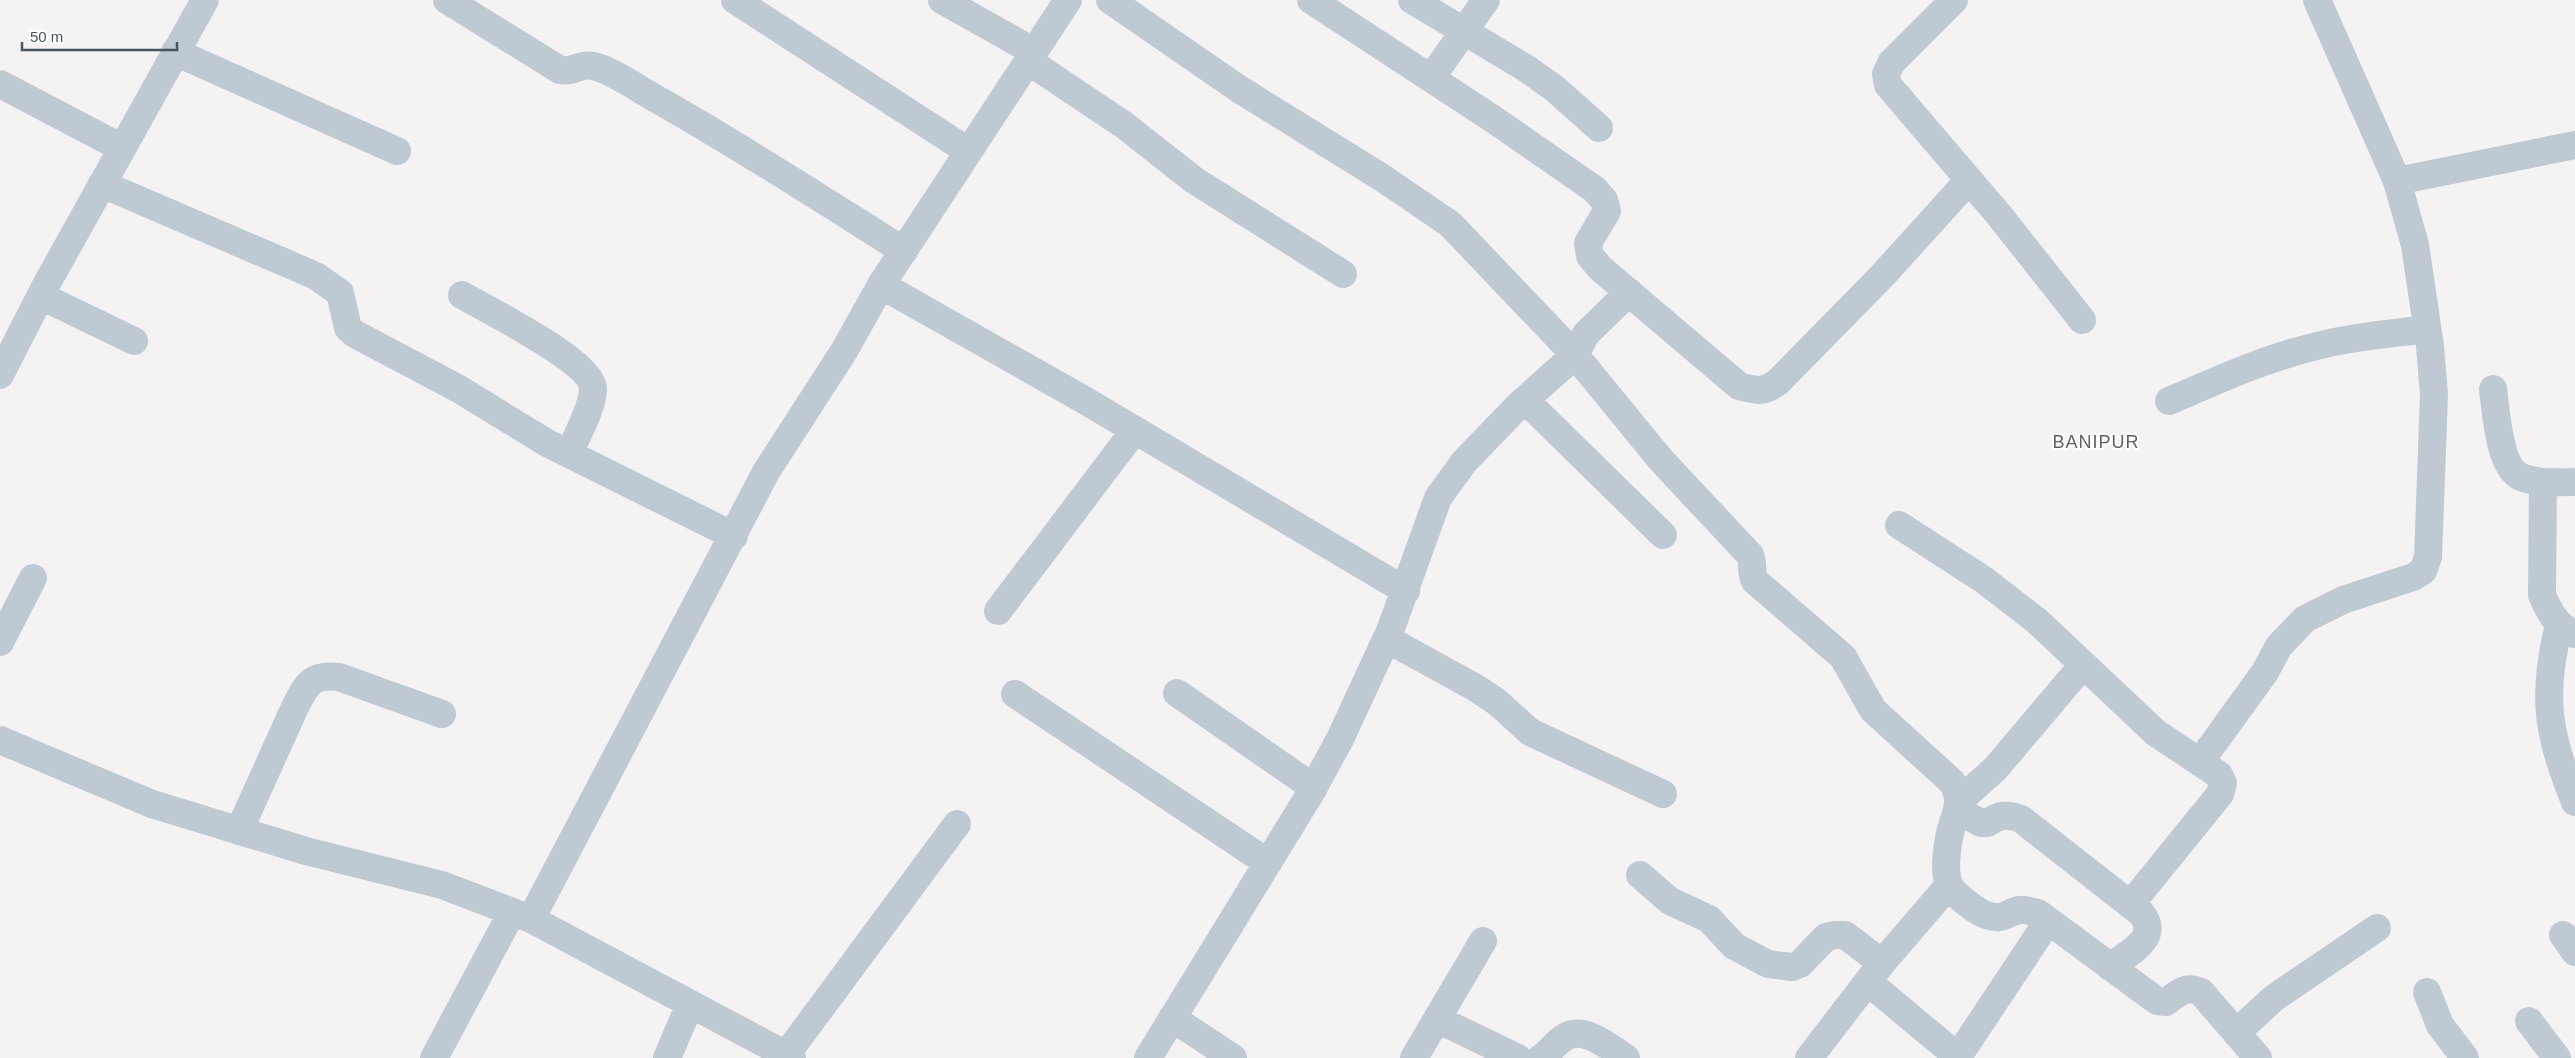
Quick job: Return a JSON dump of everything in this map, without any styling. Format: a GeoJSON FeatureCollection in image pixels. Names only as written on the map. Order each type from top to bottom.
{"type":"FeatureCollection","features":[{"type":"Feature","properties":{"kind":"street"},"geometry":{"type":"LineString","coordinates":[[0,375],[102,184],[205,0]]}},
{"type":"Feature","properties":{"kind":"street"},"geometry":{"type":"LineString","coordinates":[[446,0],[560,70],[569,72],[583,66],[593,66],[615,76],[696,122],[904,250]]}},
{"type":"Feature","properties":{"kind":"street"},"geometry":{"type":"LineString","coordinates":[[735,0],[968,151]]}},
{"type":"Feature","properties":{"kind":"street"},"geometry":{"type":"LineString","coordinates":[[942,0],[1030,56],[1124,125],[1194,180],[1343,274]]}},
{"type":"Feature","properties":{"kind":"street"},"geometry":{"type":"LineString","coordinates":[[434,1058],[521,916],[734,536],[766,472],[844,351],[881,285],[1068,0]]}},
{"type":"Feature","properties":{"kind":"street"},"geometry":{"type":"LineString","coordinates":[[1110,0],[1240,89],[1430,209],[1468,241],[1575,355],[1661,460],[1750,555],[1753,561],[1751,575],[1755,582],[1844,656],[1873,710],[1952,782],[1958,791],[1959,805],[1949,834],[1947,874],[1949,885],[1954,893],[1976,911],[1987,916],[2000,918],[2018,910],[2038,913],[2157,1001],[2166,1002],[2184,988],[2192,988],[2201,992],[2258,1058]]}},
{"type":"Feature","properties":{"kind":"street"},"geometry":{"type":"LineString","coordinates":[[1311,0],[1431,78],[1594,190],[1604,200],[1607,211],[1604,221],[1593,232],[1588,243],[1590,256],[1600,268],[1739,386],[1754,390],[1769,389],[1882,276],[1969,180]]}},
{"type":"Feature","properties":{"kind":"street"},"geometry":{"type":"LineString","coordinates":[[1412,0],[1464,30],[1554,88],[1599,128]]}},
{"type":"Feature","properties":{"kind":"street"},"geometry":{"type":"LineString","coordinates":[[1431,78],[1486,0]]}},
{"type":"Feature","properties":{"kind":"street"},"geometry":{"type":"LineString","coordinates":[[2200,762],[2265,672],[2279,646],[2305,619],[2343,600],[2384,588],[2422,571],[2428,557],[2434,395],[2415,245],[2397,182],[2317,0]]}},
{"type":"Feature","properties":{"kind":"street"},"geometry":{"type":"LineString","coordinates":[[1938,5],[1891,63],[1886,74],[1888,85],[1969,180],[2082,320]]}},
{"type":"Feature","properties":{"kind":"street"},"geometry":{"type":"LineString","coordinates":[[175,52],[397,151]]}},
{"type":"Feature","properties":{"kind":"street"},"geometry":{"type":"LineString","coordinates":[[0,84],[122,148]]}},
{"type":"Feature","properties":{"kind":"street"},"geometry":{"type":"LineString","coordinates":[[2397,182],[2575,145]]}},
{"type":"Feature","properties":{"kind":"street"},"geometry":{"type":"LineString","coordinates":[[102,184],[316,276],[340,293],[348,328],[355,334],[442,379],[569,454],[734,536]]}},
{"type":"Feature","properties":{"kind":"street"},"geometry":{"type":"LineString","coordinates":[[881,285],[1406,591]]}},
{"type":"Feature","properties":{"kind":"street"},"geometry":{"type":"LineString","coordinates":[[1148,1058],[1314,788],[1344,731],[1387,639],[1406,591],[1438,498],[1446,484],[1464,462],[1525,400],[1575,355],[1586,334],[1629,292]]}},
{"type":"Feature","properties":{"kind":"street"},"geometry":{"type":"LineString","coordinates":[[462,295],[566,355],[592,381],[591,401],[569,454]]}},
{"type":"Feature","properties":{"kind":"street"},"geometry":{"type":"LineString","coordinates":[[41,296],[134,341]]}},
{"type":"Feature","properties":{"kind":"street"},"geometry":{"type":"LineString","coordinates":[[2169,402],[2245,369],[2292,352],[2316,346],[2427,329]]}},
{"type":"Feature","properties":{"kind":"street"},"geometry":{"type":"LineString","coordinates":[[2492,388],[2503,450],[2512,470],[2520,476],[2543,482],[2575,482]]}},
{"type":"Feature","properties":{"kind":"street"},"geometry":{"type":"LineString","coordinates":[[1525,400],[1663,535]]}},
{"type":"Feature","properties":{"kind":"street"},"geometry":{"type":"LineString","coordinates":[[998,611],[1134,431]]}},
{"type":"Feature","properties":{"kind":"street"},"geometry":{"type":"LineString","coordinates":[[2543,482],[2542,595],[2548,611],[2567,629],[2552,654],[2549,678],[2550,726],[2558,758],[2575,802]]}},
{"type":"Feature","properties":{"kind":"street"},"geometry":{"type":"LineString","coordinates":[[1899,525],[2038,621],[2156,733],[2219,775],[2223,783],[2220,794],[2130,905]]}},
{"type":"Feature","properties":{"kind":"street"},"geometry":{"type":"LineString","coordinates":[[0,642],[34,578]]}},
{"type":"Feature","properties":{"kind":"street"},"geometry":{"type":"LineString","coordinates":[[1387,639],[1483,693],[1503,707],[1530,732],[1663,794]]}},
{"type":"Feature","properties":{"kind":"street"},"geometry":{"type":"LineString","coordinates":[[1959,805],[1995,769],[2084,665]]}},
{"type":"Feature","properties":{"kind":"street"},"geometry":{"type":"LineString","coordinates":[[239,831],[304,688],[313,679],[326,676],[339,677],[442,714]]}},
{"type":"Feature","properties":{"kind":"street"},"geometry":{"type":"LineString","coordinates":[[1178,693],[1314,788]]}},
{"type":"Feature","properties":{"kind":"street"},"geometry":{"type":"LineString","coordinates":[[1015,694],[1268,863]]}},
{"type":"Feature","properties":{"kind":"street"},"geometry":{"type":"LineString","coordinates":[[0,740],[152,804],[306,851],[442,885],[521,916],[789,1056],[957,824]]}},
{"type":"Feature","properties":{"kind":"street"},"geometry":{"type":"LineString","coordinates":[[1959,805],[1981,823],[1988,823],[1995,817],[2003,815],[2021,819],[2130,905],[2148,922],[2149,930],[2144,940],[2110,967]]}},
{"type":"Feature","properties":{"kind":"street"},"geometry":{"type":"LineString","coordinates":[[1640,876],[1670,901],[1710,919],[1734,946],[1768,964],[1792,967],[1800,964],[1826,937],[1845,935],[1875,973],[1957,1057],[2048,921]]}},
{"type":"Feature","properties":{"kind":"street"},"geometry":{"type":"LineString","coordinates":[[1809,1058],[1875,973],[1949,885]]}},
{"type":"Feature","properties":{"kind":"street"},"geometry":{"type":"LineString","coordinates":[[2236,1033],[2281,992],[2377,928]]}},
{"type":"Feature","properties":{"kind":"street"},"geometry":{"type":"LineString","coordinates":[[1414,1058],[1482,941]]}},
{"type":"Feature","properties":{"kind":"street"},"geometry":{"type":"LineString","coordinates":[[2427,992],[2440,1025],[2466,1058]]}},
{"type":"Feature","properties":{"kind":"street"},"geometry":{"type":"LineString","coordinates":[[667,1058],[690,1004]]}},
{"type":"Feature","properties":{"kind":"street"},"geometry":{"type":"LineString","coordinates":[[1172,1018],[1233,1058]]}},
{"type":"Feature","properties":{"kind":"street"},"geometry":{"type":"LineString","coordinates":[[1437,1019],[1518,1058]]}},
{"type":"Feature","properties":{"kind":"street"},"geometry":{"type":"LineString","coordinates":[[2529,1022],[2556,1058]]}},
{"type":"Feature","properties":{"kind":"street"},"geometry":{"type":"LineString","coordinates":[[1541,1058],[1565,1037],[1573,1035],[1595,1038],[1626,1058]]}},
{"type":"Feature","properties":{"kind":"district","name":"BANIPUR"},"geometry":{"type":"Point","coordinates":[2096,442]}}]}
